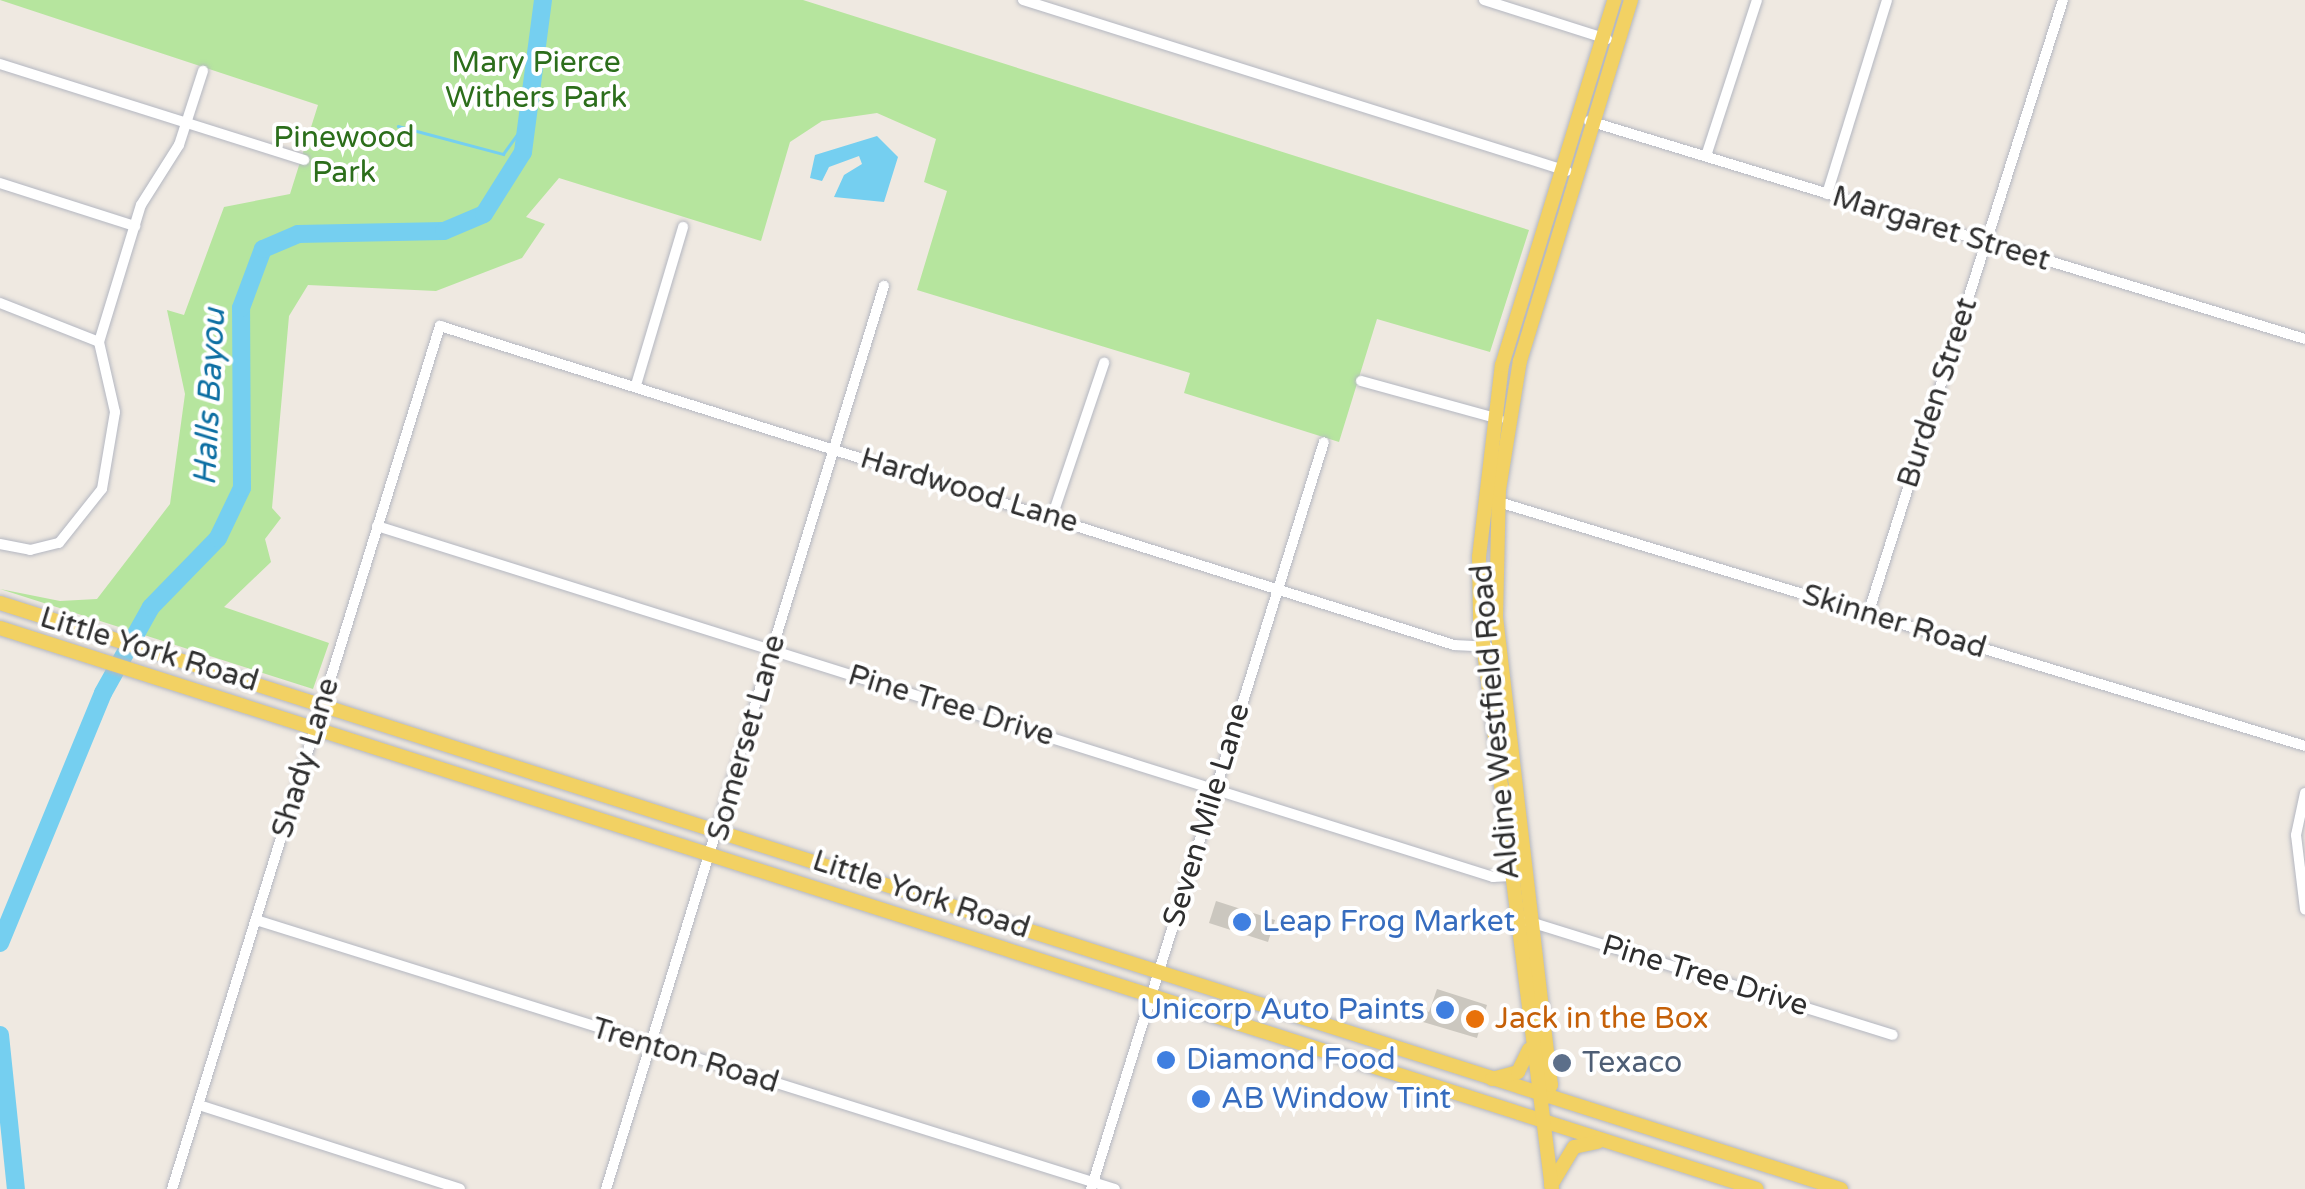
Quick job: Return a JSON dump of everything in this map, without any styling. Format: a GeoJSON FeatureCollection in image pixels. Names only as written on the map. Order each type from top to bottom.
{"type":"FeatureCollection","features":[{"type":"Feature","properties":{"kind":"main road","name":"Aldine Westfield Road"},"geometry":{"type":"LineString","coordinates":[[1551,1187],[1544,1098],[1530,1043],[1510,877],[1491,647],[1484,497],[1492,419],[1522,295],[1614,0]]}},
{"type":"Feature","properties":{"kind":"main road","name":"Aldine Westfield Road"},"geometry":{"type":"LineString","coordinates":[[1544,1098],[1551,1086],[1532,921],[1491,647],[1499,502],[1509,420],[1537,300],[1631,0]]}},
{"type":"Feature","properties":{"kind":"main road"},"geometry":{"type":"LineString","coordinates":[[1522,295],[1537,300]]}},
{"type":"Feature","properties":{"kind":"main road"},"geometry":{"type":"LineString","coordinates":[[1488,453],[1504,454]]}},
{"type":"Feature","properties":{"kind":"main road","name":"Little York Road"},"geometry":{"type":"LineString","coordinates":[[0,603],[720,829],[1544,1098],[1841,1189]]}},
{"type":"Feature","properties":{"kind":"main road","name":"Little York Road"},"geometry":{"type":"LineString","coordinates":[[0,628],[713,852],[1150,998],[1757,1189]]}},
{"type":"Feature","properties":{"kind":"main road"},"geometry":{"type":"LineString","coordinates":[[1489,1079],[1518,1072],[1530,1043]]}},
{"type":"Feature","properties":{"kind":"main road"},"geometry":{"type":"LineString","coordinates":[[1551,1187],[1574,1147],[1610,1143]]}},
{"type":"Feature","properties":{"kind":"street"},"geometry":{"type":"LineString","coordinates":[[1024,0],[1577,174]]}},
{"type":"Feature","properties":{"kind":"street"},"geometry":{"type":"LineString","coordinates":[[1484,0],[1618,42]]}},
{"type":"Feature","properties":{"kind":"street"},"geometry":{"type":"LineString","coordinates":[[1706,156],[1757,0]]}},
{"type":"Feature","properties":{"kind":"street"},"geometry":{"type":"LineString","coordinates":[[1828,194],[1888,0]]}},
{"type":"Feature","properties":{"kind":"street","name":"Burden Street"},"geometry":{"type":"LineString","coordinates":[[1868,614],[2063,0]]}},
{"type":"Feature","properties":{"kind":"street"},"geometry":{"type":"LineString","coordinates":[[0,64],[304,160]]}},
{"type":"Feature","properties":{"kind":"street"},"geometry":{"type":"LineString","coordinates":[[0,544],[44,549],[82,522],[108,472],[115,412],[99,342],[134,226],[187,123],[203,71]]}},
{"type":"Feature","properties":{"kind":"street","name":"Margaret Street"},"geometry":{"type":"LineString","coordinates":[[1578,118],[2305,339]]}},
{"type":"Feature","properties":{"kind":"street"},"geometry":{"type":"LineString","coordinates":[[0,184],[134,226]]}},
{"type":"Feature","properties":{"kind":"street"},"geometry":{"type":"LineString","coordinates":[[636,386],[683,228]]}},
{"type":"Feature","properties":{"kind":"street","name":"Somerset Lane"},"geometry":{"type":"LineString","coordinates":[[606,1189],[648,1045],[713,852],[884,286]]}},
{"type":"Feature","properties":{"kind":"street"},"geometry":{"type":"LineString","coordinates":[[0,304],[99,342]]}},
{"type":"Feature","properties":{"kind":"street","name":"Hardwood Lane"},"geometry":{"type":"LineString","coordinates":[[440,326],[1277,588],[1491,647]]}},
{"type":"Feature","properties":{"kind":"street","name":"Shady Lane"},"geometry":{"type":"LineString","coordinates":[[172,1189],[440,326]]}},
{"type":"Feature","properties":{"kind":"street"},"geometry":{"type":"LineString","coordinates":[[1052,517],[1104,363]]}},
{"type":"Feature","properties":{"kind":"street"},"geometry":{"type":"LineString","coordinates":[[1361,381],[1492,419],[1509,420]]}},
{"type":"Feature","properties":{"kind":"street","name":"Seven Mile Lane"},"geometry":{"type":"LineString","coordinates":[[1092,1185],[1324,442]]}},
{"type":"Feature","properties":{"kind":"street","name":"Skinner Road"},"geometry":{"type":"LineString","coordinates":[[1484,497],[2305,746]]}},
{"type":"Feature","properties":{"kind":"street","name":"Pine Tree Drive"},"geometry":{"type":"LineString","coordinates":[[377,526],[1215,789],[1510,877],[1526,875]]}},
{"type":"Feature","properties":{"kind":"street"},"geometry":{"type":"LineString","coordinates":[[2305,792],[2296,835],[2305,909]]}},
{"type":"Feature","properties":{"kind":"street","name":"Trenton Road"},"geometry":{"type":"LineString","coordinates":[[256,920],[1092,1185],[1115,1189]]}},
{"type":"Feature","properties":{"kind":"street","name":"Pine Tree Drive"},"geometry":{"type":"LineString","coordinates":[[1515,922],[1532,921],[1893,1035]]}},
{"type":"Feature","properties":{"kind":"street"},"geometry":{"type":"LineString","coordinates":[[199,1105],[460,1189]]}},
{"type":"Feature","properties":{"kind":"green space"},"geometry":{"type":"Polygon","coordinates":[[[0,0],[803,0],[1529,230],[1490,352],[1377,319],[1339,442],[1184,393],[1190,373],[917,290],[947,191],[924,182],[936,139],[877,113],[822,121],[790,142],[761,241],[559,178],[526,217],[545,224],[522,258],[436,291],[308,285],[289,316],[272,508],[281,518],[265,539],[271,562],[224,607],[329,643],[313,689],[0,589],[60,601],[97,599],[170,504],[185,394],[167,310],[184,315],[224,207],[290,194],[318,105],[0,0]]]}},
{"type":"Feature","properties":{"kind":"water"},"geometry":{"type":"Polygon","coordinates":[[[877,136],[898,157],[884,202],[834,197],[844,175],[862,164],[859,156],[829,167],[822,181],[810,178],[815,155],[877,136]]]}},
{"type":"Feature","properties":{"kind":"building","name":"Leap Frog Market"},"geometry":{"type":"Polygon","coordinates":[[[1216,901],[1275,920],[1268,942],[1209,923],[1216,901]]]}},
{"type":"Feature","properties":{"kind":"building"},"geometry":{"type":"Polygon","coordinates":[[[1437,989],[1487,1005],[1477,1038],[1413,1019],[1417,1008],[1429,1012],[1437,989]]]}},
{"type":"Feature","properties":{"kind":"waterway","name":"Halls Bayou"},"geometry":{"type":"LineString","coordinates":[[0,943],[103,693],[151,607],[218,538],[242,488],[241,308],[263,249],[298,234],[444,231],[484,214],[523,152],[543,0]]}},
{"type":"Feature","properties":{"kind":"waterway"},"geometry":{"type":"LineString","coordinates":[[398,126],[503,154],[523,126]]}},
{"type":"Feature","properties":{"kind":"waterway","name":"Halls Bayou"},"geometry":{"type":"LineString","coordinates":[[0,1035],[16,1189]]}},
{"type":"Feature","properties":{"kind":"place","name":"Leap Frog Market"},"geometry":{"type":"Point","coordinates":[1242,922]}},
{"type":"Feature","properties":{"kind":"place","name":"Unicorp Auto Paints"},"geometry":{"type":"Point","coordinates":[1445,1010]}},
{"type":"Feature","properties":{"kind":"place","name":"Jack in the Box"},"geometry":{"type":"Point","coordinates":[1475,1019]}},
{"type":"Feature","properties":{"kind":"place","name":"Diamond Food"},"geometry":{"type":"Point","coordinates":[1166,1060]}},
{"type":"Feature","properties":{"kind":"place","name":"Texaco"},"geometry":{"type":"Point","coordinates":[1562,1063]}},
{"type":"Feature","properties":{"kind":"place","name":"AB Window Tint"},"geometry":{"type":"Point","coordinates":[1201,1099]}},
{"type":"Feature","properties":{"kind":"park label","name":"Mary Pierce Withers Park"},"geometry":{"type":"Point","coordinates":[536,80]}},
{"type":"Feature","properties":{"kind":"park label","name":"Pinewood Park"},"geometry":{"type":"Point","coordinates":[344,155]}}]}
